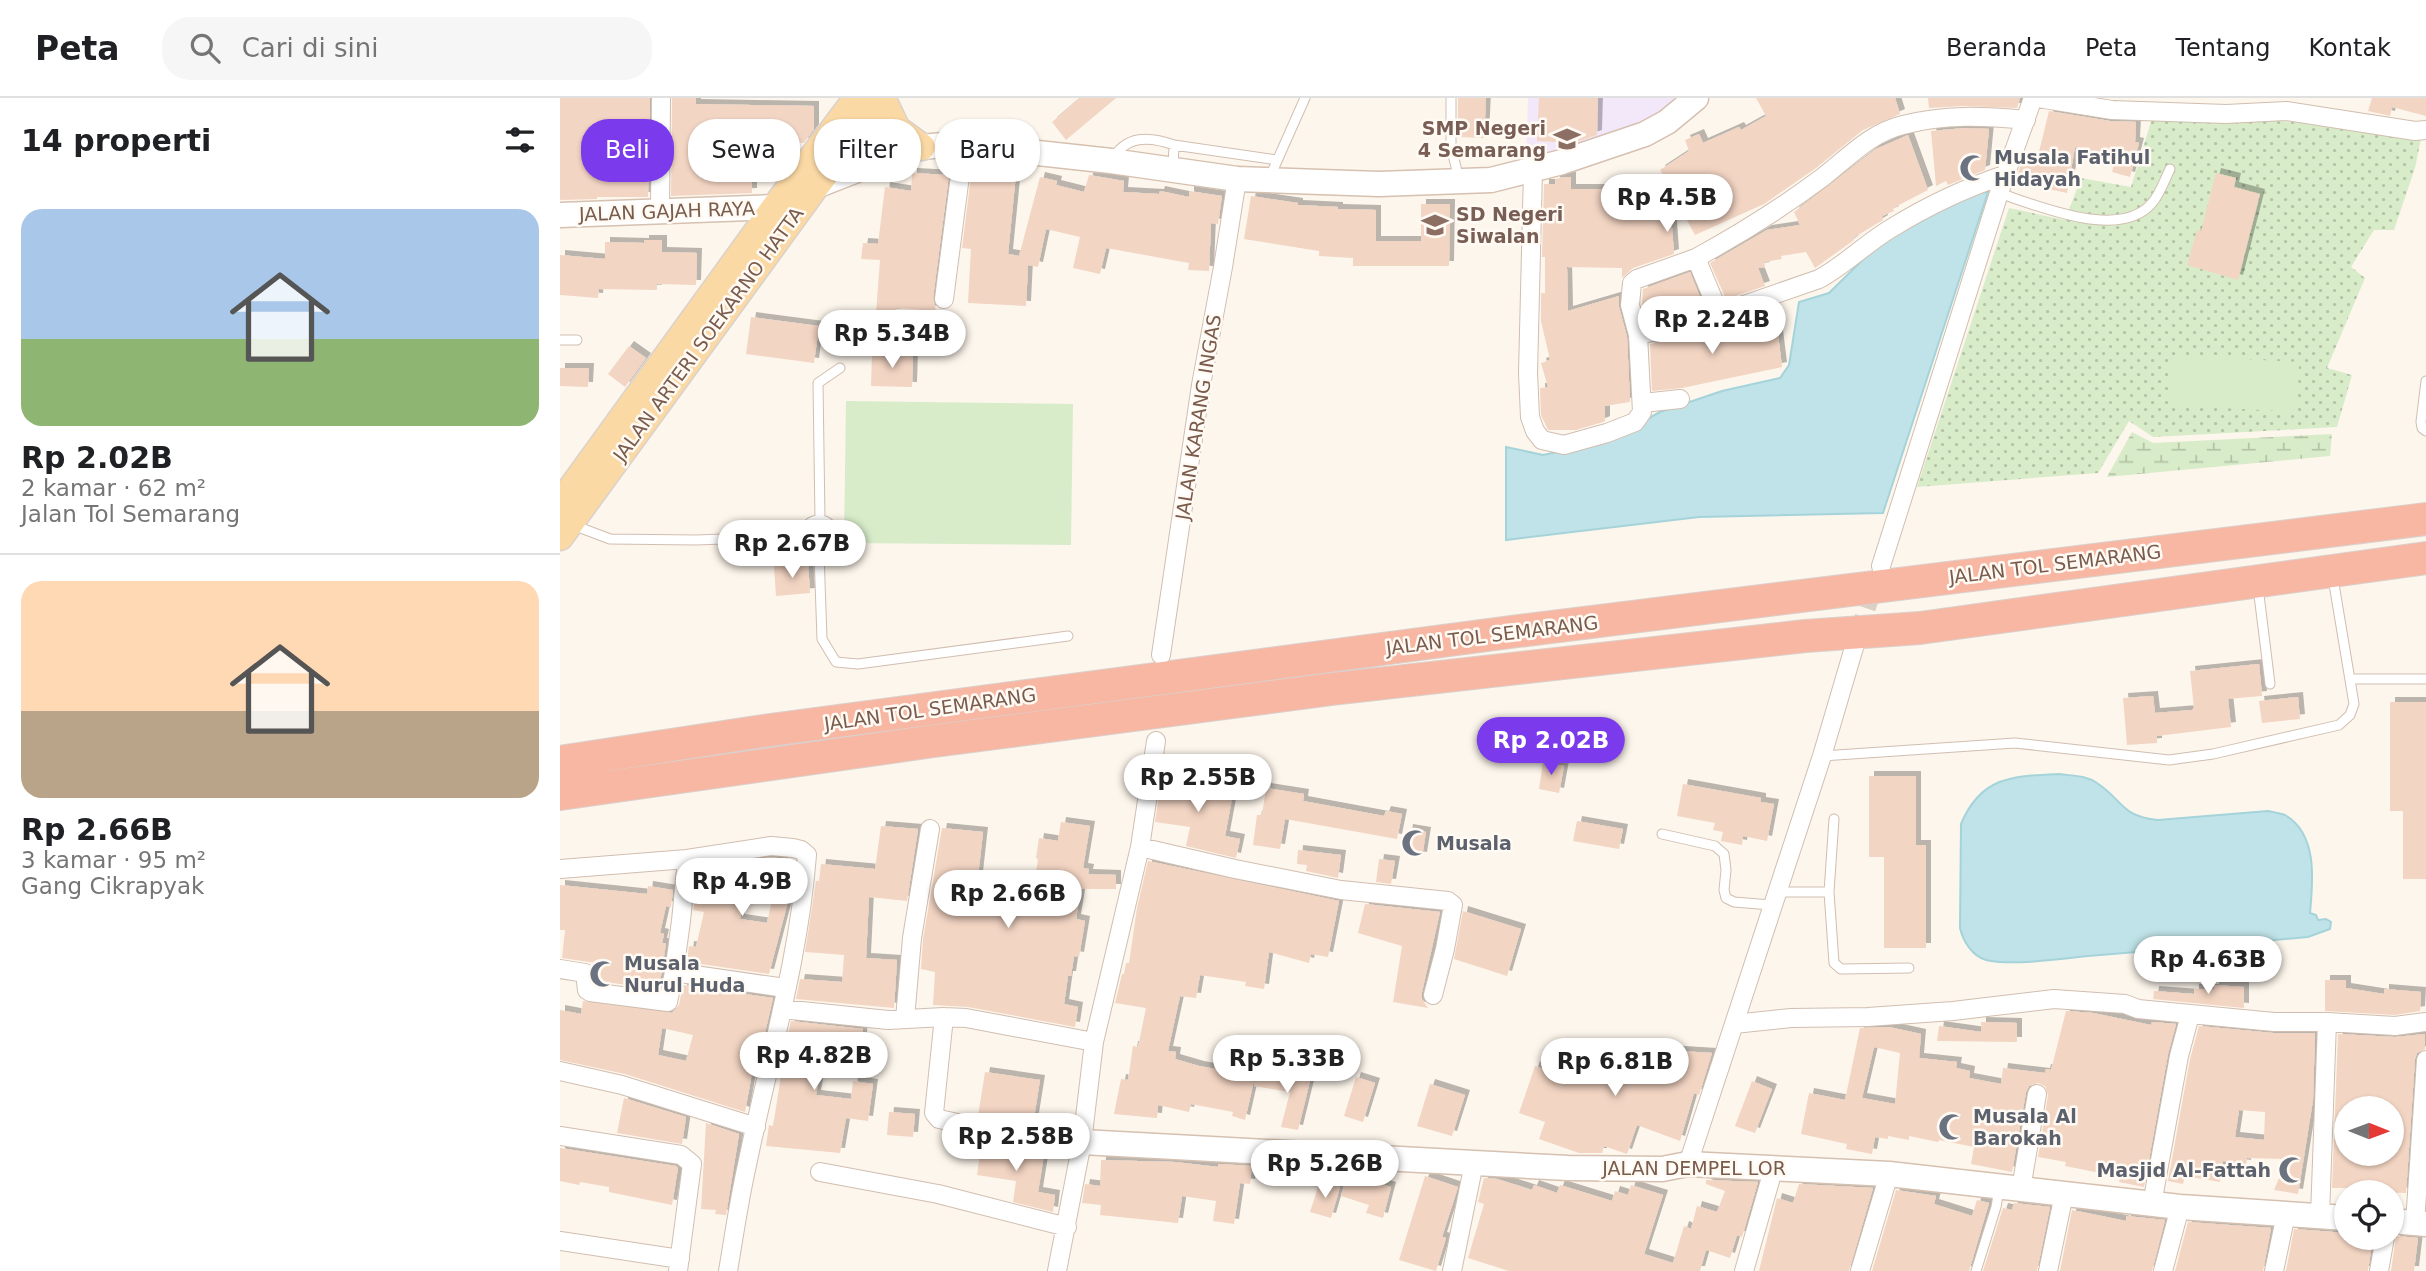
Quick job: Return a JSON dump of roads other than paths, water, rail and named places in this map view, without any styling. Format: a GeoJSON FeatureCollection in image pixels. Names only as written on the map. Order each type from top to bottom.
{"type":"FeatureCollection","features":[{"type":"Feature","properties":{"kind":"highway","name":"JALAN TOL SEMARANG"},"geometry":{"type":"LineString","coordinates":[[560,762],[777,729],[1491,635],[2426,519]]}},
{"type":"Feature","properties":{"kind":"highway","name":"JALAN TOL SEMARANG"},"geometry":{"type":"LineString","coordinates":[[560,794],[934,741],[1332,689],[1805,636],[1920,628],[2426,558]]}},
{"type":"Feature","properties":{"kind":"main road"},"geometry":{"type":"LineString","coordinates":[[875,99],[897,129],[922,146]]}},
{"type":"Feature","properties":{"kind":"main road","name":"JALAN ARTERI SOEKARNO HATTA"},"geometry":{"type":"LineString","coordinates":[[563,522],[816,186],[875,99]]}},
{"type":"Feature","properties":{"kind":"main road","name":"JALAN ARTERI SOEKARNO HATTA"},"geometry":{"type":"LineString","coordinates":[[563,522],[775,207],[875,99]]}},
{"type":"Feature","properties":{"kind":"street"},"geometry":{"type":"LineString","coordinates":[[660,210],[662,98]]}},
{"type":"Feature","properties":{"kind":"street"},"geometry":{"type":"LineString","coordinates":[[1040,153],[1237,179],[1273,170],[1380,184],[1491,180],[1533,170],[1645,134],[1667,122],[1696,98]]}},
{"type":"Feature","properties":{"kind":"street"},"geometry":{"type":"LineString","coordinates":[[1881,566],[1999,193],[2035,98],[2112,110],[2226,114],[2287,105],[2415,131],[2426,130]]}},
{"type":"Feature","properties":{"kind":"street"},"geometry":{"type":"LineString","coordinates":[[1533,170],[1528,373],[1530,417],[1535,431],[1547,443],[1564,444],[1607,433],[1635,422],[1642,412],[1638,335],[1630,305],[1632,283],[1637,279],[1696,258],[1763,219],[1876,135],[1902,125],[1944,117],[1982,116],[2026,120]]}},
{"type":"Feature","properties":{"kind":"street"},"geometry":{"type":"LineString","coordinates":[[775,207],[816,186],[922,146],[935,146]]}},
{"type":"Feature","properties":{"kind":"street"},"geometry":{"type":"LineString","coordinates":[[1638,335],[1689,324],[1819,279],[1836,270],[1887,230],[1954,193],[2007,174]]}},
{"type":"Feature","properties":{"kind":"street","name":"JALAN KARANG INGAS"},"geometry":{"type":"LineString","coordinates":[[1161,655],[1201,385],[1237,179]]}},
{"type":"Feature","properties":{"kind":"street"},"geometry":{"type":"LineString","coordinates":[[944,299],[959,182]]}},
{"type":"Feature","properties":{"kind":"street","name":"JALAN GAJAH RAYA"},"geometry":{"type":"LineString","coordinates":[[560,215],[775,207]]}},
{"type":"Feature","properties":{"kind":"street"},"geometry":{"type":"LineString","coordinates":[[1696,258],[1719,313]]}},
{"type":"Feature","properties":{"kind":"street"},"geometry":{"type":"LineString","coordinates":[[1643,403],[1680,398]]}},
{"type":"Feature","properties":{"kind":"street"},"geometry":{"type":"LineString","coordinates":[[1688,1164],[1773,898],[1822,756],[1858,634]]}},
{"type":"Feature","properties":{"kind":"street"},"geometry":{"type":"LineString","coordinates":[[1057,1271],[1082,1142],[1094,1042],[1140,847],[1156,741]]}},
{"type":"Feature","properties":{"kind":"street"},"geometry":{"type":"LineString","coordinates":[[905,1019],[912,938],[930,829]]}},
{"type":"Feature","properties":{"kind":"street"},"geometry":{"type":"LineString","coordinates":[[560,869],[687,859],[771,846],[793,848],[807,855],[804,889],[782,1009],[728,1271]]}},
{"type":"Feature","properties":{"kind":"street"},"geometry":{"type":"LineString","coordinates":[[1140,847],[1341,890],[1448,901],[1453,905],[1433,995]]}},
{"type":"Feature","properties":{"kind":"street"},"geometry":{"type":"LineString","coordinates":[[560,969],[585,973],[587,990],[590,992],[668,1002],[681,921],[687,859]]}},
{"type":"Feature","properties":{"kind":"street"},"geometry":{"type":"LineString","coordinates":[[674,972],[785,988]]}},
{"type":"Feature","properties":{"kind":"street"},"geometry":{"type":"LineString","coordinates":[[1736,1019],[1868,1017],[1953,1011],[2054,999],[2125,1004],[2138,1009],[2253,1021],[2395,1026],[2426,1022]]}},
{"type":"Feature","properties":{"kind":"street"},"geometry":{"type":"LineString","coordinates":[[782,1009],[888,1020],[967,1018],[1094,1042]]}},
{"type":"Feature","properties":{"kind":"street"},"geometry":{"type":"LineString","coordinates":[[2152,1204],[2179,1056],[2190,1015]]}},
{"type":"Feature","properties":{"kind":"street"},"geometry":{"type":"LineString","coordinates":[[943,1017],[934,1113],[939,1119],[1000,1132],[1082,1142]]}},
{"type":"Feature","properties":{"kind":"street"},"geometry":{"type":"LineString","coordinates":[[2320,1216],[2327,1022]]}},
{"type":"Feature","properties":{"kind":"street"},"geometry":{"type":"LineString","coordinates":[[2411,1223],[2426,1060]]}},
{"type":"Feature","properties":{"kind":"street"},"geometry":{"type":"LineString","coordinates":[[560,1072],[622,1085],[756,1127]]}},
{"type":"Feature","properties":{"kind":"street"},"geometry":{"type":"LineString","coordinates":[[2010,1188],[2037,1094]]}},
{"type":"Feature","properties":{"kind":"street"},"geometry":{"type":"LineString","coordinates":[[560,1136],[681,1155],[692,1164],[679,1265],[560,1241]]}},
{"type":"Feature","properties":{"kind":"street","name":"JALAN DEMPEL LOR"},"geometry":{"type":"LineString","coordinates":[[1082,1142],[1474,1163],[1661,1169],[1688,1164],[1774,1167],[1889,1174],[2180,1207],[2334,1217]]}},
{"type":"Feature","properties":{"kind":"street"},"geometry":{"type":"LineString","coordinates":[[1452,1271],[1474,1163]]}},
{"type":"Feature","properties":{"kind":"street"},"geometry":{"type":"LineString","coordinates":[[1744,1271],[1774,1167]]}},
{"type":"Feature","properties":{"kind":"street"},"geometry":{"type":"LineString","coordinates":[[820,1172],[938,1194],[1067,1227]]}},
{"type":"Feature","properties":{"kind":"street"},"geometry":{"type":"LineString","coordinates":[[1860,1271],[1889,1174]]}},
{"type":"Feature","properties":{"kind":"street"},"geometry":{"type":"LineString","coordinates":[[2048,1271],[2064,1194]]}},
{"type":"Feature","properties":{"kind":"street"},"geometry":{"type":"LineString","coordinates":[[2163,1271],[2180,1207]]}},
{"type":"Feature","properties":{"kind":"street"},"geometry":{"type":"LineString","coordinates":[[2274,1271],[2286,1214]]}},
{"type":"Feature","properties":{"kind":"street"},"geometry":{"type":"LineString","coordinates":[[2379,1271],[2383,1250]]}},
{"type":"Feature","properties":{"kind":"lane"},"geometry":{"type":"LineString","coordinates":[[1111,161],[1117,150],[1128,141],[1141,140],[1174,145],[1273,170],[1305,98]]}},
{"type":"Feature","properties":{"kind":"lane"},"geometry":{"type":"LineString","coordinates":[[1451,98],[1451,147],[1460,181]]}},
{"type":"Feature","properties":{"kind":"lane"},"geometry":{"type":"LineString","coordinates":[[1172,170],[1174,145]]}},
{"type":"Feature","properties":{"kind":"lane"},"geometry":{"type":"LineString","coordinates":[[1999,193],[2079,218],[2114,221],[2152,204],[2170,169]]}},
{"type":"Feature","properties":{"kind":"lane"},"geometry":{"type":"LineString","coordinates":[[560,340],[577,340]]}},
{"type":"Feature","properties":{"kind":"lane"},"geometry":{"type":"LineString","coordinates":[[820,520],[818,383],[841,368]]}},
{"type":"Feature","properties":{"kind":"lane"},"geometry":{"type":"LineString","coordinates":[[2426,381],[2421,422],[2426,431]]}},
{"type":"Feature","properties":{"kind":"lane"},"geometry":{"type":"LineString","coordinates":[[820,520],[831,525],[835,537],[830,548],[819,553],[807,548],[803,536],[808,525],[820,520]]}},
{"type":"Feature","properties":{"kind":"lane"},"geometry":{"type":"LineString","coordinates":[[563,522],[610,539],[696,540],[803,536]]}},
{"type":"Feature","properties":{"kind":"lane"},"geometry":{"type":"LineString","coordinates":[[819,553],[822,639],[836,662],[858,664],[1068,636]]}},
{"type":"Feature","properties":{"kind":"lane"},"geometry":{"type":"LineString","coordinates":[[1822,756],[2015,743],[2169,760],[2213,754],[2339,725],[2350,716],[2354,704],[2332,572]]}},
{"type":"Feature","properties":{"kind":"lane"},"geometry":{"type":"LineString","coordinates":[[2257,581],[2270,684]]}},
{"type":"Feature","properties":{"kind":"lane"},"geometry":{"type":"LineString","coordinates":[[2351,679],[2426,679]]}},
{"type":"Feature","properties":{"kind":"lane"},"geometry":{"type":"LineString","coordinates":[[1834,819],[1829,892],[1836,967],[1909,968]]}},
{"type":"Feature","properties":{"kind":"lane"},"geometry":{"type":"LineString","coordinates":[[1662,835],[1715,846],[1724,854],[1727,870],[1724,890],[1726,898],[1734,902],[1829,892]]}},
{"type":"Feature","properties":{"kind":"lane"},"geometry":{"type":"LineString","coordinates":[[1976,1271],[1996,1207],[2010,1188]]}},
{"type":"Feature","properties":{"kind":"water"},"geometry":{"type":"Polygon","coordinates":[[[1988,192],[1883,513],[1699,517],[1506,540],[1506,447],[1543,455],[1605,442],[1660,412],[1722,391],[1780,378],[1789,365],[1799,302],[1829,293],[1890,233],[1964,193],[1988,192]]]}},
{"type":"Feature","properties":{"kind":"water"},"geometry":{"type":"Polygon","coordinates":[[[2059,774],[2093,780],[2123,807],[2146,818],[2158,820],[2268,811],[2285,815],[2296,823],[2308,846],[2312,873],[2310,913],[2316,915],[2318,920],[2326,919],[2331,922],[2330,929],[2308,937],[2036,961],[1996,962],[1981,958],[1969,947],[1960,928],[1961,824],[1978,796],[2000,782],[2027,776],[2059,774]]]}},
{"type":"Feature","properties":{"kind":"tunnel"},"geometry":{"type":"LineString","coordinates":[[1858,634],[1876,581]]}},
{"type":"Feature","properties":{"kind":"place","name":"SMP Negeri 4 Semarang"},"geometry":{"type":"Point","coordinates":[1567,139]}},
{"type":"Feature","properties":{"kind":"place","name":"Musala Fatihul Hidayah"},"geometry":{"type":"Point","coordinates":[1973,168]}},
{"type":"Feature","properties":{"kind":"place","name":"SD Negeri Siwalan"},"geometry":{"type":"Point","coordinates":[1435,225]}},
{"type":"Feature","properties":{"kind":"place","name":"Musala"},"geometry":{"type":"Point","coordinates":[1415,843]}},
{"type":"Feature","properties":{"kind":"place","name":"Musala Nurul Huda"},"geometry":{"type":"Point","coordinates":[603,974]}},
{"type":"Feature","properties":{"kind":"place","name":"Musala Al Barokah"},"geometry":{"type":"Point","coordinates":[1952,1127]}},
{"type":"Feature","properties":{"kind":"place","name":"Masjid Al-Fattah"},"geometry":{"type":"Point","coordinates":[2292,1170]}}]}
